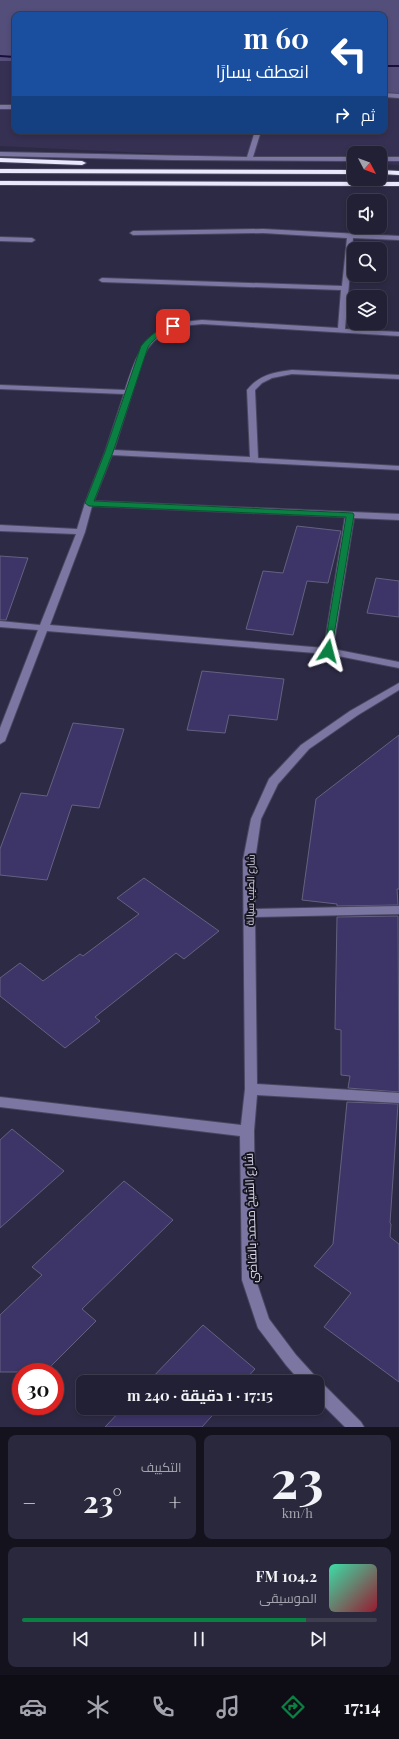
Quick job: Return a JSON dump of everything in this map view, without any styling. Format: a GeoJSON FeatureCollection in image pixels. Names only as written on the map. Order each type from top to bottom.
{"type":"FeatureCollection","features":[{"type":"Feature","properties":{"kind":"highway"},"geometry":{"type":"LineString","coordinates":[[0,160],[80,163],[156,171]]}},
{"type":"Feature","properties":{"kind":"highway"},"geometry":{"type":"LineString","coordinates":[[0,171],[347,172]]}},
{"type":"Feature","properties":{"kind":"highway"},"geometry":{"type":"LineString","coordinates":[[387,172],[399,173]]}},
{"type":"Feature","properties":{"kind":"highway"},"geometry":{"type":"LineString","coordinates":[[0,183],[399,184]]}},
{"type":"Feature","properties":{"kind":"highway"},"geometry":{"type":"LineString","coordinates":[[0,190],[177,187],[238,183]]}},
{"type":"Feature","properties":{"kind":"street"},"geometry":{"type":"LineString","coordinates":[[387,96],[399,96]]}},
{"type":"Feature","properties":{"kind":"street"},"geometry":{"type":"LineString","coordinates":[[0,107],[12,107]]}},
{"type":"Feature","properties":{"kind":"street"},"geometry":{"type":"LineString","coordinates":[[249,159],[257,134]]}},
{"type":"Feature","properties":{"kind":"street"},"geometry":{"type":"LineString","coordinates":[[0,154],[249,159],[347,159]]}},
{"type":"Feature","properties":{"kind":"street"},"geometry":{"type":"LineString","coordinates":[[387,159],[399,159]]}},
{"type":"Feature","properties":{"kind":"street"},"geometry":{"type":"LineString","coordinates":[[133,233],[263,231],[399,238]]}},
{"type":"Feature","properties":{"kind":"street"},"geometry":{"type":"LineString","coordinates":[[341,332],[350,236]]}},
{"type":"Feature","properties":{"kind":"street"},"geometry":{"type":"LineString","coordinates":[[0,239],[32,240]]}},
{"type":"Feature","properties":{"kind":"street"},"geometry":{"type":"LineString","coordinates":[[102,280],[345,288]]}},
{"type":"Feature","properties":{"kind":"street"},"geometry":{"type":"LineString","coordinates":[[0,741],[81,532],[89,503],[109,452],[140,356],[151,338],[165,329],[182,324],[202,322],[341,332],[399,334]]}},
{"type":"Feature","properties":{"kind":"street"},"geometry":{"type":"LineString","coordinates":[[254,460],[251,390],[256,383],[264,378],[275,374],[292,372],[399,377]]}},
{"type":"Feature","properties":{"kind":"street"},"geometry":{"type":"LineString","coordinates":[[0,388],[128,392]]}},
{"type":"Feature","properties":{"kind":"street"},"geometry":{"type":"LineString","coordinates":[[109,452],[399,468]]}},
{"type":"Feature","properties":{"kind":"street"},"geometry":{"type":"LineString","coordinates":[[89,503],[399,517]]}},
{"type":"Feature","properties":{"kind":"street"},"geometry":{"type":"LineString","coordinates":[[328,651],[350,515]]}},
{"type":"Feature","properties":{"kind":"street"},"geometry":{"type":"LineString","coordinates":[[0,528],[81,532]]}},
{"type":"Feature","properties":{"kind":"street"},"geometry":{"type":"LineString","coordinates":[[0,624],[44,626],[328,651],[399,665]]}},
{"type":"Feature","properties":{"kind":"street","name":"شارع الطيب سيالة"},"geometry":{"type":"LineString","coordinates":[[247,1131],[251,1089],[249,860],[256,819],[273,782],[305,748],[354,713],[399,686]]}},
{"type":"Feature","properties":{"kind":"street"},"geometry":{"type":"LineString","coordinates":[[249,912],[399,910]]}},
{"type":"Feature","properties":{"kind":"street"},"geometry":{"type":"LineString","coordinates":[[251,1089],[399,1098]]}},
{"type":"Feature","properties":{"kind":"street"},"geometry":{"type":"LineString","coordinates":[[0,1102],[247,1131]]}},
{"type":"Feature","properties":{"kind":"street","name":"شارع الشيخ محمد بالقاضي"},"geometry":{"type":"LineString","coordinates":[[247,1131],[249,1280],[263,1323],[291,1360],[305,1375]]}},
{"type":"Feature","properties":{"kind":"street"},"geometry":{"type":"LineString","coordinates":[[324,1395],[356,1427]]}},
{"type":"Feature","properties":{"kind":"shaded area"},"geometry":{"type":"Polygon","coordinates":[[[0,0],[399,0],[399,94],[387,94],[387,12],[12,12],[12,61],[0,61],[0,0]]]}},
{"type":"Feature","properties":{"kind":"shaded area"},"geometry":{"type":"Polygon","coordinates":[[[0,61],[12,61],[12,134],[387,134],[387,71],[399,71],[399,165],[387,164],[387,146],[347,146],[347,163],[0,146],[0,61]]]}},
{"type":"Feature","properties":{"kind":"building"},"geometry":{"type":"Polygon","coordinates":[[[297,526],[341,531],[328,583],[307,581],[293,635],[246,629],[263,571],[283,573],[297,526]]]}},
{"type":"Feature","properties":{"kind":"building"},"geometry":{"type":"Polygon","coordinates":[[[0,556],[28,558],[6,620],[0,620],[0,556]]]}},
{"type":"Feature","properties":{"kind":"building"},"geometry":{"type":"Polygon","coordinates":[[[376,578],[399,581],[399,617],[367,613],[376,578]]]}},
{"type":"Feature","properties":{"kind":"building"},"geometry":{"type":"Polygon","coordinates":[[[202,671],[284,679],[277,720],[229,715],[225,733],[187,730],[202,671]]]}},
{"type":"Feature","properties":{"kind":"building"},"geometry":{"type":"Polygon","coordinates":[[[73,723],[124,729],[99,808],[72,805],[47,880],[0,875],[0,849],[21,793],[47,796],[73,723]]]}},
{"type":"Feature","properties":{"kind":"building"},"geometry":{"type":"Polygon","coordinates":[[[399,735],[398,905],[337,906],[337,904],[302,900],[316,799],[399,735]]]}},
{"type":"Feature","properties":{"kind":"building"},"geometry":{"type":"Polygon","coordinates":[[[144,878],[219,931],[184,959],[176,953],[95,1017],[100,1021],[65,1048],[0,996],[0,978],[20,963],[43,981],[80,954],[83,956],[139,914],[117,898],[144,878]]]}},
{"type":"Feature","properties":{"kind":"building"},"geometry":{"type":"Polygon","coordinates":[[[398,916],[399,1092],[348,1088],[350,1076],[341,1075],[341,1030],[335,1029],[337,917],[398,916]]]}},
{"type":"Feature","properties":{"kind":"building"},"geometry":{"type":"Polygon","coordinates":[[[347,1102],[398,1104],[390,1237],[399,1244],[399,1382],[324,1327],[351,1293],[314,1266],[333,1244],[347,1102]]]}},
{"type":"Feature","properties":{"kind":"building"},"geometry":{"type":"Polygon","coordinates":[[[12,1129],[64,1171],[0,1228],[0,1140],[12,1129]]]}},
{"type":"Feature","properties":{"kind":"building"},"geometry":{"type":"Polygon","coordinates":[[[124,1181],[173,1220],[82,1309],[96,1321],[54,1363],[12,1363],[12,1372],[0,1372],[0,1315],[42,1275],[32,1267],[124,1181]]]}},
{"type":"Feature","properties":{"kind":"building"},"geometry":{"type":"Polygon","coordinates":[[[203,1325],[255,1369],[249,1375],[155,1375],[203,1325]]]}},
{"type":"Feature","properties":{"kind":"building"},"geometry":{"type":"Polygon","coordinates":[[[116,1415],[213,1415],[202,1427],[105,1427],[116,1415]]]}},
{"type":"Feature","properties":{"kind":"waterway"},"geometry":{"type":"LineString","coordinates":[[0,56],[12,57]]}},
{"type":"Feature","properties":{"kind":"waterway"},"geometry":{"type":"LineString","coordinates":[[387,66],[399,66]]}},
{"type":"Feature","properties":{"kind":"route"},"geometry":{"type":"LineString","coordinates":[[173,326],[151,338],[140,356],[109,452],[89,503],[350,515],[328,651]]}}]}
